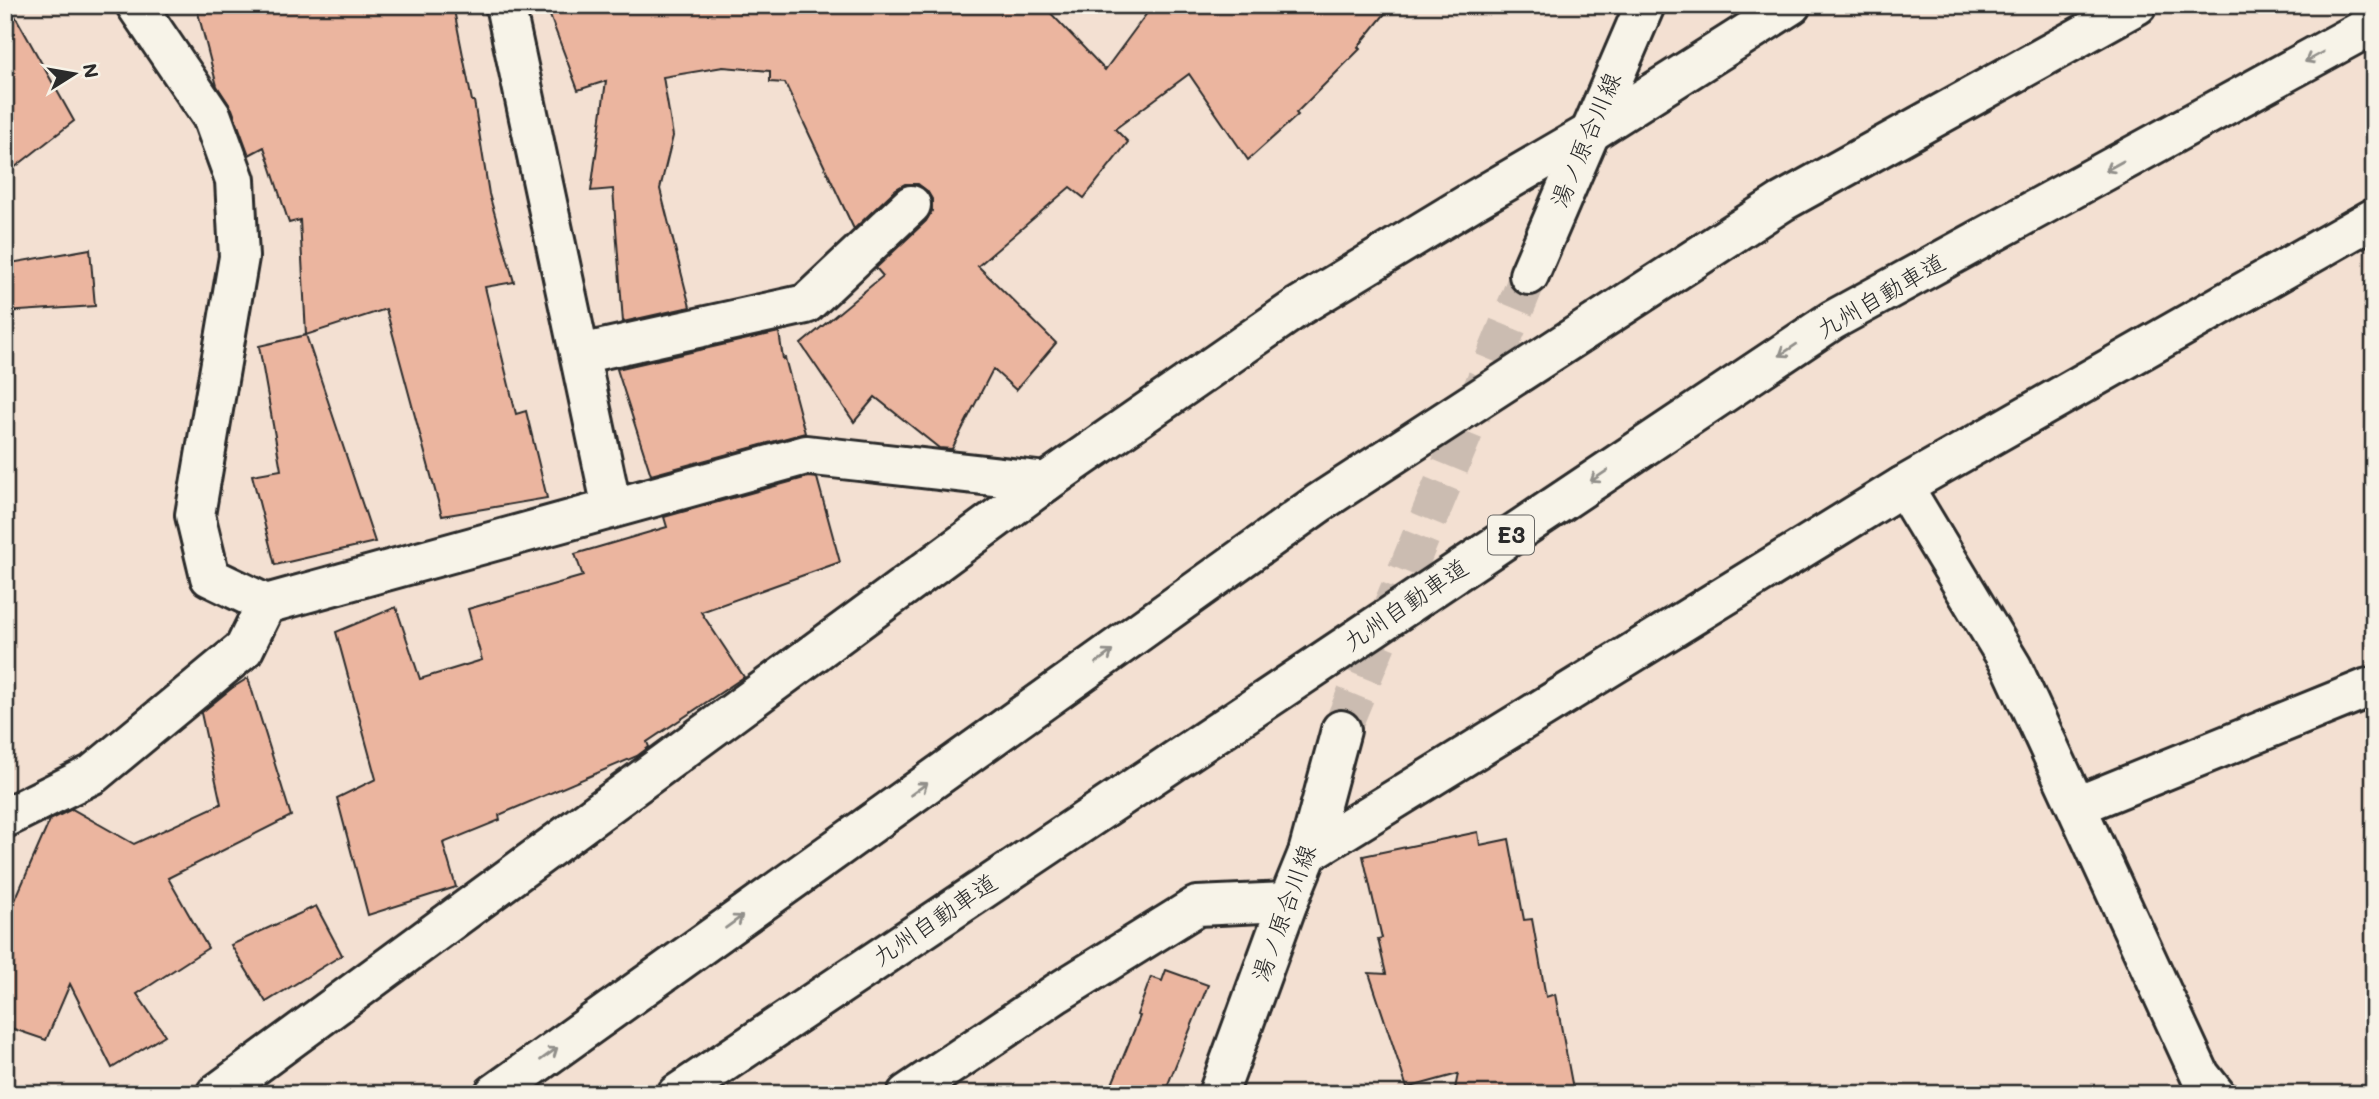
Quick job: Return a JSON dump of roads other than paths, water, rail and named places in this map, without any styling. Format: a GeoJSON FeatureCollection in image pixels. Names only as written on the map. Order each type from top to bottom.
{"type":"FeatureCollection","features":[{"type":"Feature","properties":{"kind":"main road"},"geometry":{"type":"LineString","coordinates":[[136,5],[212,117],[234,180],[239,257],[195,515],[210,577],[265,604],[806,455],[1046,482]]}},
{"type":"Feature","properties":{"kind":"main road"},"geometry":{"type":"LineString","coordinates":[[505,5],[612,508]]}},
{"type":"Feature","properties":{"kind":"main road","name":"湯ノ原合川線"},"geometry":{"type":"LineString","coordinates":[[1528,275],[1645,5]]}},
{"type":"Feature","properties":{"kind":"main road"},"geometry":{"type":"LineString","coordinates":[[216,1094],[1046,482],[1298,307],[1588,134],[1791,5]]}},
{"type":"Feature","properties":{"kind":"main road"},"geometry":{"type":"LineString","coordinates":[[494,1094],[1319,503],[1782,202],[2137,5]]}},
{"type":"Feature","properties":{"kind":"main road","name":"九州自動車道"},"geometry":{"type":"LineString","coordinates":[[677,1094],[1833,320],[2374,24]]}},
{"type":"Feature","properties":{"kind":"main road"},"geometry":{"type":"LineString","coordinates":[[580,354],[806,304],[911,205]]}},
{"type":"Feature","properties":{"kind":"main road"},"geometry":{"type":"LineString","coordinates":[[1308,853],[1903,486],[2374,218]]}},
{"type":"Feature","properties":{"kind":"main road"},"geometry":{"type":"LineString","coordinates":[[1903,486],[2011,667],[2200,1075],[2216,1094]]}},
{"type":"Feature","properties":{"kind":"main road"},"geometry":{"type":"LineString","coordinates":[[5,818],[93,774],[244,649],[265,604]]}},
{"type":"Feature","properties":{"kind":"main road"},"geometry":{"type":"LineString","coordinates":[[2077,806],[2368,688]]}},
{"type":"Feature","properties":{"kind":"main road","name":"湯ノ原合川線"},"geometry":{"type":"LineString","coordinates":[[1218,1094],[1308,853],[1341,730]]}},
{"type":"Feature","properties":{"kind":"main road"},"geometry":{"type":"LineString","coordinates":[[906,1094],[1057,993],[1197,906],[1288,902]]}},
{"type":"Feature","properties":{"kind":"tunnel"},"geometry":{"type":"LineString","coordinates":[[1341,730],[1529,275]]}}]}
